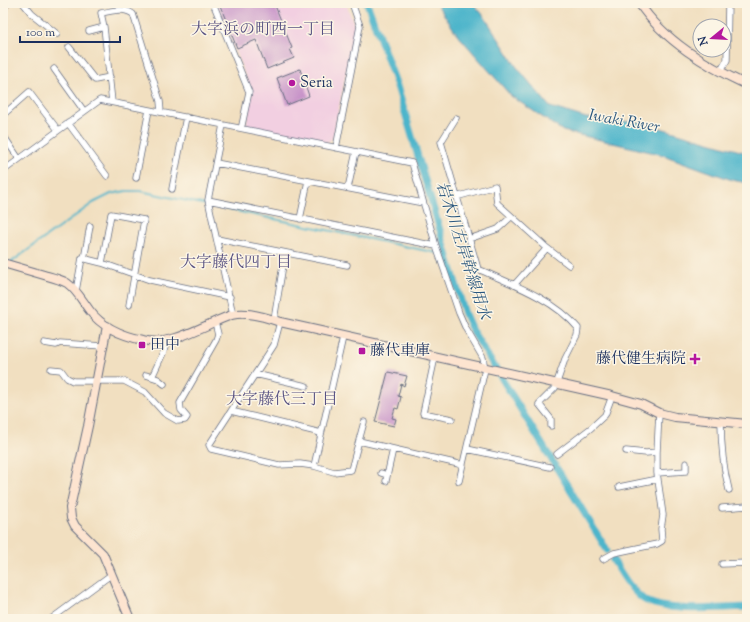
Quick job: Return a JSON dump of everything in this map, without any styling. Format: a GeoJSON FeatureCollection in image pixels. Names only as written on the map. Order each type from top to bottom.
{"type":"FeatureCollection","features":[{"type":"Feature","properties":{"kind":"main road"},"geometry":{"type":"LineString","coordinates":[[3,6],[6,3]]}},
{"type":"Feature","properties":{"kind":"street"},"geometry":{"type":"LineString","coordinates":[[23,3],[42,23],[57,34]]}},
{"type":"Feature","properties":{"kind":"street"},"geometry":{"type":"LineString","coordinates":[[213,3],[248,92],[242,125]]}},
{"type":"Feature","properties":{"kind":"street"},"geometry":{"type":"LineString","coordinates":[[336,148],[360,26],[352,3]]}},
{"type":"Feature","properties":{"kind":"street"},"geometry":{"type":"LineString","coordinates":[[639,3],[646,13],[676,43],[720,72],[747,85]]}},
{"type":"Feature","properties":{"kind":"street"},"geometry":{"type":"LineString","coordinates":[[720,72],[727,60],[728,3]]}},
{"type":"Feature","properties":{"kind":"street"},"geometry":{"type":"LineString","coordinates":[[112,102],[104,27],[101,13],[127,10],[133,14],[160,101],[161,112]]}},
{"type":"Feature","properties":{"kind":"street"},"geometry":{"type":"LineString","coordinates":[[89,31],[104,27]]}},
{"type":"Feature","properties":{"kind":"street"},"geometry":{"type":"LineString","coordinates":[[69,47],[95,80],[110,77]]}},
{"type":"Feature","properties":{"kind":"street"},"geometry":{"type":"LineString","coordinates":[[54,69],[84,111]]}},
{"type":"Feature","properties":{"kind":"street"},"geometry":{"type":"LineString","coordinates":[[3,115],[29,92],[58,130]]}},
{"type":"Feature","properties":{"kind":"street"},"geometry":{"type":"LineString","coordinates":[[3,171],[100,100],[412,164],[436,246],[461,318],[466,330],[483,358],[485,369],[459,481]]}},
{"type":"Feature","properties":{"kind":"street"},"geometry":{"type":"LineString","coordinates":[[136,178],[149,110]]}},
{"type":"Feature","properties":{"kind":"street"},"geometry":{"type":"LineString","coordinates":[[172,189],[186,118]]}},
{"type":"Feature","properties":{"kind":"street"},"geometry":{"type":"LineString","coordinates":[[456,118],[441,142],[478,269],[514,285],[558,309],[578,328],[577,335],[565,359],[555,388],[539,404],[551,419],[551,426]]}},
{"type":"Feature","properties":{"kind":"street"},"geometry":{"type":"LineString","coordinates":[[68,123],[107,176]]}},
{"type":"Feature","properties":{"kind":"street"},"geometry":{"type":"LineString","coordinates":[[222,125],[209,203],[234,315]]}},
{"type":"Feature","properties":{"kind":"street"},"geometry":{"type":"LineString","coordinates":[[3,136],[19,159]]}},
{"type":"Feature","properties":{"kind":"street"},"geometry":{"type":"LineString","coordinates":[[348,188],[356,152]]}},
{"type":"Feature","properties":{"kind":"street"},"geometry":{"type":"LineString","coordinates":[[216,163],[423,203]]}},
{"type":"Feature","properties":{"kind":"street"},"geometry":{"type":"LineString","coordinates":[[300,219],[308,181]]}},
{"type":"Feature","properties":{"kind":"street"},"geometry":{"type":"LineString","coordinates":[[456,197],[495,186],[498,203],[511,217],[569,265]]}},
{"type":"Feature","properties":{"kind":"street"},"geometry":{"type":"LineString","coordinates":[[209,203],[300,219],[436,246]]}},
{"type":"Feature","properties":{"kind":"street"},"geometry":{"type":"LineString","coordinates":[[102,263],[111,214],[144,220],[129,305]]}},
{"type":"Feature","properties":{"kind":"street"},"geometry":{"type":"LineString","coordinates":[[469,239],[498,229],[511,217]]}},
{"type":"Feature","properties":{"kind":"street"},"geometry":{"type":"LineString","coordinates":[[76,291],[90,226]]}},
{"type":"Feature","properties":{"kind":"street"},"geometry":{"type":"LineString","coordinates":[[217,239],[347,265]]}},
{"type":"Feature","properties":{"kind":"street"},"geometry":{"type":"LineString","coordinates":[[514,285],[547,248]]}},
{"type":"Feature","properties":{"kind":"street"},"geometry":{"type":"LineString","coordinates":[[285,253],[274,345],[209,445],[211,449],[279,465],[300,464],[314,466],[334,472],[352,470],[364,422]]}},
{"type":"Feature","properties":{"kind":"street"},"geometry":{"type":"LineString","coordinates":[[84,259],[134,273],[150,280],[230,297]]}},
{"type":"Feature","properties":{"kind":"street"},"geometry":{"type":"LineString","coordinates":[[3,263],[67,283],[76,291],[91,313],[99,320],[107,326],[143,341],[151,342],[167,340],[187,334],[234,315],[251,314],[485,369],[612,396],[641,404],[659,412],[676,417],[747,424]]}},
{"type":"Feature","properties":{"kind":"street"},"geometry":{"type":"LineString","coordinates":[[51,369],[61,370],[67,378],[73,381],[124,381],[144,392],[164,413],[178,421],[185,420],[186,417],[181,410],[180,403],[216,340],[218,334],[215,322]]}},
{"type":"Feature","properties":{"kind":"street"},"geometry":{"type":"LineString","coordinates":[[107,326],[70,508],[71,518],[76,526],[103,554],[130,619]]}},
{"type":"Feature","properties":{"kind":"street"},"geometry":{"type":"LineString","coordinates":[[314,466],[343,336]]}},
{"type":"Feature","properties":{"kind":"street"},"geometry":{"type":"LineString","coordinates":[[152,376],[164,351],[167,340]]}},
{"type":"Feature","properties":{"kind":"street"},"geometry":{"type":"LineString","coordinates":[[44,343],[56,345],[60,343],[102,346]]}},
{"type":"Feature","properties":{"kind":"street"},"geometry":{"type":"LineString","coordinates":[[435,357],[423,413],[452,419]]}},
{"type":"Feature","properties":{"kind":"street"},"geometry":{"type":"LineString","coordinates":[[255,374],[306,386]]}},
{"type":"Feature","properties":{"kind":"street"},"geometry":{"type":"LineString","coordinates":[[146,375],[152,376],[164,384]]}},
{"type":"Feature","properties":{"kind":"street"},"geometry":{"type":"LineString","coordinates":[[557,454],[591,428],[605,415],[612,396]]}},
{"type":"Feature","properties":{"kind":"street"},"geometry":{"type":"LineString","coordinates":[[231,411],[321,433]]}},
{"type":"Feature","properties":{"kind":"street"},"geometry":{"type":"LineString","coordinates":[[603,559],[614,553],[658,544],[662,541],[661,529],[663,515],[657,476],[659,412]]}},
{"type":"Feature","properties":{"kind":"street"},"geometry":{"type":"LineString","coordinates":[[720,421],[722,449],[729,490]]}},
{"type":"Feature","properties":{"kind":"street"},"geometry":{"type":"LineString","coordinates":[[359,441],[463,465]]}},
{"type":"Feature","properties":{"kind":"street"},"geometry":{"type":"LineString","coordinates":[[380,473],[387,478],[394,449]]}},
{"type":"Feature","properties":{"kind":"street"},"geometry":{"type":"LineString","coordinates":[[466,449],[550,467]]}},
{"type":"Feature","properties":{"kind":"street"},"geometry":{"type":"LineString","coordinates":[[626,451],[646,453],[657,452]]}},
{"type":"Feature","properties":{"kind":"street"},"geometry":{"type":"LineString","coordinates":[[619,487],[657,476],[686,471],[686,463]]}},
{"type":"Feature","properties":{"kind":"street"},"geometry":{"type":"LineString","coordinates":[[722,508],[747,506]]}},
{"type":"Feature","properties":{"kind":"street"},"geometry":{"type":"LineString","coordinates":[[722,564],[747,563]]}},
{"type":"Feature","properties":{"kind":"street"},"geometry":{"type":"LineString","coordinates":[[51,619],[112,574]]}},
{"type":"Feature","properties":{"kind":"shaded area"},"geometry":{"type":"Polygon","coordinates":[[[216,3],[346,3],[355,27],[333,138],[326,143],[246,126],[252,93],[216,3]]]}},
{"type":"Feature","properties":{"kind":"water","name":"Iwaki River"},"geometry":{"type":"Polygon","coordinates":[[[436,3],[473,3],[484,16],[516,66],[550,107],[586,118],[643,123],[747,153],[747,183],[732,180],[663,155],[563,131],[511,96],[457,34],[436,3]]]}},
{"type":"Feature","properties":{"kind":"building"},"geometry":{"type":"Polygon","coordinates":[[[219,3],[274,3],[292,48],[290,49],[294,58],[267,69],[256,40],[237,48],[219,3]]]}},
{"type":"Feature","properties":{"kind":"building","name":"Seria"},"geometry":{"type":"Polygon","coordinates":[[[300,69],[309,96],[287,105],[277,78],[300,69]]]}},
{"type":"Feature","properties":{"kind":"building"},"geometry":{"type":"Polygon","coordinates":[[[388,372],[407,376],[404,386],[401,384],[398,396],[401,397],[398,409],[395,408],[392,418],[396,419],[394,426],[375,422],[388,372]]]}},
{"type":"Feature","properties":{"kind":"waterway","name":"岩木川左岸幹線用水"},"geometry":{"type":"LineString","coordinates":[[367,3],[397,86],[465,314],[472,330],[607,550]]}},
{"type":"Feature","properties":{"kind":"waterway"},"geometry":{"type":"LineString","coordinates":[[10,263],[93,203],[111,194],[126,191],[140,191],[437,253]]}},
{"type":"Feature","properties":{"kind":"waterway","name":"岩木川左岸幹線用水"},"geometry":{"type":"LineString","coordinates":[[613,560],[634,591],[643,599],[652,603],[664,606],[693,609],[747,607]]}},
{"type":"Feature","properties":{"kind":"place","name":"Seria"},"geometry":{"type":"Point","coordinates":[292,83]}},
{"type":"Feature","properties":{"kind":"place","name":"田中"},"geometry":{"type":"Point","coordinates":[142,345]}},
{"type":"Feature","properties":{"kind":"place","name":"藤代車庫"},"geometry":{"type":"Point","coordinates":[362,351]}},
{"type":"Feature","properties":{"kind":"place","name":"藤代健生病院"},"geometry":{"type":"Point","coordinates":[695,359]}},
{"type":"Feature","properties":{"kind":"district","name":"大字浜の町西一丁目"},"geometry":{"type":"Point","coordinates":[263,30]}},
{"type":"Feature","properties":{"kind":"district","name":"大字藤代四丁目"},"geometry":{"type":"Point","coordinates":[236,263]}},
{"type":"Feature","properties":{"kind":"district","name":"大字藤代三丁目"},"geometry":{"type":"Point","coordinates":[282,400]}}]}
